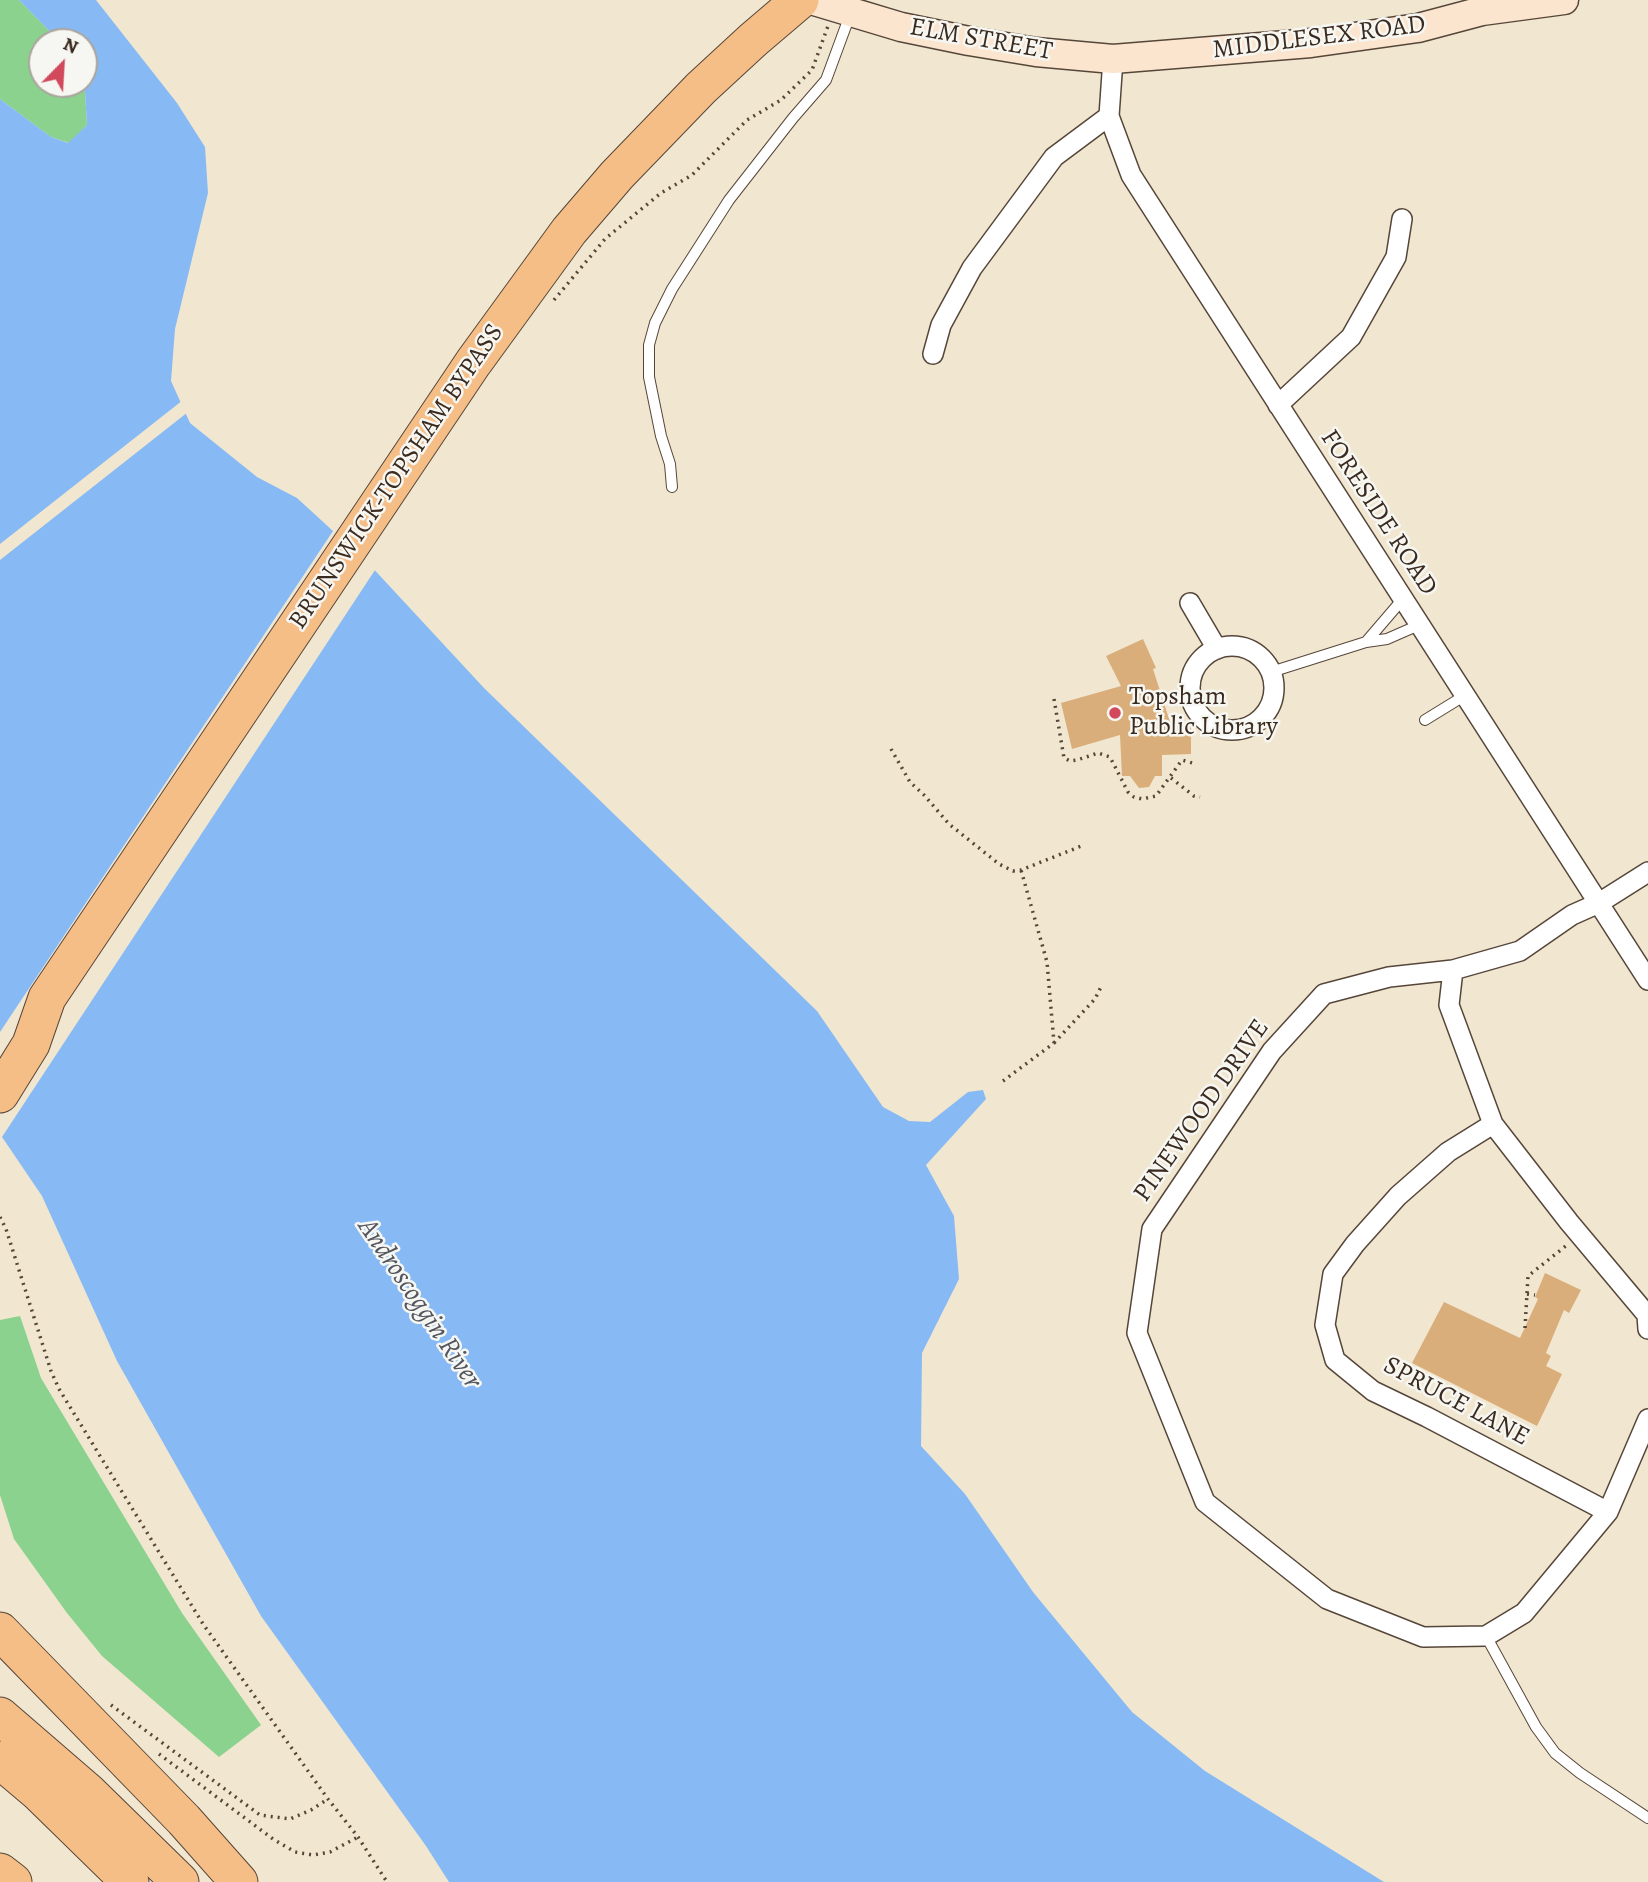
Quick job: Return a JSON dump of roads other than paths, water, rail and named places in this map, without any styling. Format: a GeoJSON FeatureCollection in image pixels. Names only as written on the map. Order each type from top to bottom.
{"type":"FeatureCollection","features":[{"type":"Feature","properties":{"kind":"highway","name":"BRUNSWICK-TOPSHAM BYPASS"},"geometry":{"type":"LineString","coordinates":[[47,998],[473,363],[569,230],[655,134],[753,40],[824,5]]}},
{"type":"Feature","properties":{"kind":"highway"},"geometry":{"type":"LineString","coordinates":[[0,1046],[11,1029],[47,998]]}},
{"type":"Feature","properties":{"kind":"highway"},"geometry":{"type":"LineString","coordinates":[[0,1094],[31,1044],[47,998]]}},
{"type":"Feature","properties":{"kind":"highway"},"geometry":{"type":"LineString","coordinates":[[0,1631],[184,1820],[240,1882]]}},
{"type":"Feature","properties":{"kind":"highway"},"geometry":{"type":"LineString","coordinates":[[0,1716],[88,1792],[180,1882]]}},
{"type":"Feature","properties":{"kind":"highway"},"geometry":{"type":"LineString","coordinates":[[0,1760],[130,1882]]}},
{"type":"Feature","properties":{"kind":"highway"},"geometry":{"type":"LineString","coordinates":[[0,1872],[13,1882]]}},
{"type":"Feature","properties":{"kind":"main road","name":"MIDDLESEX ROAD"},"geometry":{"type":"LineString","coordinates":[[1113,59],[1324,41],[1418,28],[1482,11],[1564,0]]}},
{"type":"Feature","properties":{"kind":"main road","name":"ELM STREET"},"geometry":{"type":"LineString","coordinates":[[824,5],[901,27],[969,41],[1036,52],[1113,59]]}},
{"type":"Feature","properties":{"kind":"street","name":"FORESIDE ROAD"},"geometry":{"type":"LineString","coordinates":[[1113,59],[1109,116],[1131,175],[1648,980]]}},
{"type":"Feature","properties":{"kind":"street"},"geometry":{"type":"LineString","coordinates":[[933,354],[941,325],[972,268],[1037,179],[1054,157],[1109,116]]}},
{"type":"Feature","properties":{"kind":"street"},"geometry":{"type":"LineString","coordinates":[[1278,405],[1351,337],[1396,257],[1402,219]]}},
{"type":"Feature","properties":{"kind":"street"},"geometry":{"type":"LineString","coordinates":[[1190,603],[1217,649]]}},
{"type":"Feature","properties":{"kind":"street"},"geometry":{"type":"LineString","coordinates":[[1230,646],[1243,648],[1264,661],[1271,672],[1273,698],[1260,720],[1249,727],[1224,730],[1211,725],[1200,717],[1193,705],[1189,692],[1196,666],[1205,656],[1217,649],[1230,646]]}},
{"type":"Feature","properties":{"kind":"street","name":"PINEWOOD DRIVE"},"geometry":{"type":"LineString","coordinates":[[1486,1636],[1423,1637],[1327,1600],[1205,1502],[1138,1333],[1152,1229],[1272,1051],[1324,994],[1389,977],[1453,970],[1520,951],[1572,915],[1599,903],[1648,872]]}},
{"type":"Feature","properties":{"kind":"street"},"geometry":{"type":"LineString","coordinates":[[1453,970],[1450,1005],[1493,1124],[1647,1315],[1648,1329]]}},
{"type":"Feature","properties":{"kind":"street","name":"SPRUCE LANE"},"geometry":{"type":"LineString","coordinates":[[1493,1124],[1448,1152],[1398,1196],[1355,1244],[1333,1274],[1325,1325],[1335,1360],[1373,1391],[1608,1512]]}},
{"type":"Feature","properties":{"kind":"street"},"geometry":{"type":"LineString","coordinates":[[1486,1636],[1524,1613],[1608,1512],[1648,1419]]}},
{"type":"Feature","properties":{"kind":"lane"},"geometry":{"type":"LineString","coordinates":[[672,487],[670,464],[661,436],[649,377],[649,345],[655,323],[672,289],[729,200],[826,80],[824,5]]}},
{"type":"Feature","properties":{"kind":"lane"},"geometry":{"type":"LineString","coordinates":[[1366,642],[1402,600]]}},
{"type":"Feature","properties":{"kind":"lane"},"geometry":{"type":"LineString","coordinates":[[1271,672],[1366,642],[1387,639],[1419,625]]}},
{"type":"Feature","properties":{"kind":"lane"},"geometry":{"type":"LineString","coordinates":[[1425,720],[1464,696]]}},
{"type":"Feature","properties":{"kind":"lane"},"geometry":{"type":"LineString","coordinates":[[1486,1636],[1536,1727],[1555,1753],[1648,1818]]}},
{"type":"Feature","properties":{"kind":"water","name":"Androscoggin River"},"geometry":{"type":"Polygon","coordinates":[[[19,0],[96,0],[177,103],[205,147],[208,193],[175,329],[171,381],[190,423],[257,477],[297,498],[369,564],[484,688],[817,1011],[883,1107],[909,1121],[930,1122],[968,1092],[983,1090],[986,1099],[926,1165],[954,1216],[959,1279],[922,1353],[921,1446],[965,1494],[1033,1592],[1132,1712],[1205,1771],[1384,1882],[449,1882],[261,1616],[117,1361],[42,1196],[0,1134],[0,99],[51,137],[68,143],[87,125],[85,98],[98,98],[98,28],[46,28],[19,0]]]}},
{"type":"Feature","properties":{"kind":"place","name":"Topsham Public Library"},"geometry":{"type":"Point","coordinates":[1115,713]}}]}
